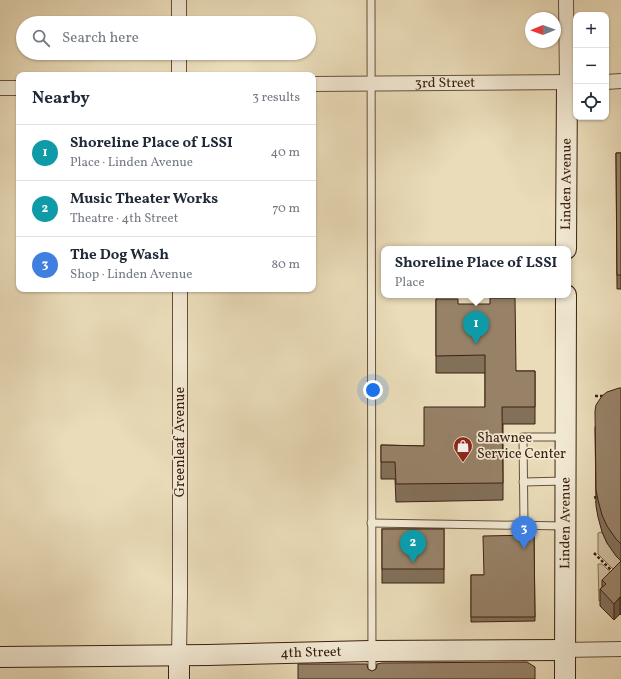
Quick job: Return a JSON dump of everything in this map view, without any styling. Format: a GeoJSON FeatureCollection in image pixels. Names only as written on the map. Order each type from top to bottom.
{"type":"FeatureCollection","features":[{"type":"Feature","properties":{"kind":"street"},"geometry":{"type":"LineString","coordinates":[[179,0],[179,16]]}},
{"type":"Feature","properties":{"kind":"street","name":"Linden Avenue"},"geometry":{"type":"LineString","coordinates":[[566,0],[571,82],[566,246]]}},
{"type":"Feature","properties":{"kind":"street"},"geometry":{"type":"LineString","coordinates":[[179,60],[179,72]]}},
{"type":"Feature","properties":{"kind":"street"},"geometry":{"type":"LineString","coordinates":[[609,82],[621,81]]}},
{"type":"Feature","properties":{"kind":"street","name":"3rd Street"},"geometry":{"type":"LineString","coordinates":[[316,84],[571,82]]}},
{"type":"Feature","properties":{"kind":"street"},"geometry":{"type":"LineString","coordinates":[[0,88],[16,88]]}},
{"type":"Feature","properties":{"kind":"street","name":"Greenleaf Avenue"},"geometry":{"type":"LineString","coordinates":[[179,655],[180,292]]}},
{"type":"Feature","properties":{"kind":"street","name":"Linden Avenue"},"geometry":{"type":"LineString","coordinates":[[565,679],[566,298]]}},
{"type":"Feature","properties":{"kind":"street","name":"4th Street"},"geometry":{"type":"LineString","coordinates":[[0,657],[371,651],[621,649]]}},
{"type":"Feature","properties":{"kind":"street"},"geometry":{"type":"LineString","coordinates":[[179,655],[179,679]]}},
{"type":"Feature","properties":{"kind":"lane"},"geometry":{"type":"LineString","coordinates":[[371,0],[372,679]]}},
{"type":"Feature","properties":{"kind":"lane"},"geometry":{"type":"LineString","coordinates":[[524,525],[523,437],[565,437]]}},
{"type":"Feature","properties":{"kind":"lane"},"geometry":{"type":"LineString","coordinates":[[523,482],[565,481]]}},
{"type":"Feature","properties":{"kind":"lane"},"geometry":{"type":"LineString","coordinates":[[371,523],[565,526]]}},
{"type":"Feature","properties":{"kind":"path"},"geometry":{"type":"LineString","coordinates":[[599,401],[594,396],[608,396]]}},
{"type":"Feature","properties":{"kind":"path"},"geometry":{"type":"LineString","coordinates":[[595,496],[599,507]]}},
{"type":"Feature","properties":{"kind":"path"},"geometry":{"type":"LineString","coordinates":[[594,553],[616,575]]}},
{"type":"Feature","properties":{"kind":"shaded area"},"geometry":{"type":"Polygon","coordinates":[[[602,532],[607,543],[621,561],[621,577],[598,554],[598,533],[602,532]]]}},
{"type":"Feature","properties":{"kind":"shaded area"},"geometry":{"type":"Polygon","coordinates":[[[598,564],[602,564],[621,582],[604,602],[599,601],[598,564]]]}},
{"type":"Feature","properties":{"kind":"building"},"geometry":{"type":"Polygon","coordinates":[[[616,153],[621,153],[621,275],[617,275],[616,153]]]}},
{"type":"Feature","properties":{"kind":"building"},"geometry":{"type":"Polygon","coordinates":[[[490,298],[515,298],[516,371],[535,371],[535,407],[502,407],[503,483],[396,484],[395,462],[381,462],[381,445],[424,446],[424,407],[485,407],[485,355],[436,356],[436,299],[458,299],[458,304],[490,304],[490,298]]]}},
{"type":"Feature","properties":{"kind":"building"},"geometry":{"type":"Polygon","coordinates":[[[621,388],[621,544],[607,526],[602,515],[596,490],[596,405],[602,396],[607,392],[621,388]]]}},
{"type":"Feature","properties":{"kind":"building"},"geometry":{"type":"Polygon","coordinates":[[[382,529],[444,529],[444,569],[382,569],[382,529]]]}},
{"type":"Feature","properties":{"kind":"building"},"geometry":{"type":"Polygon","coordinates":[[[534,535],[535,617],[471,617],[471,575],[484,575],[483,536],[534,535]]]}},
{"type":"Feature","properties":{"kind":"building"},"geometry":{"type":"Polygon","coordinates":[[[621,561],[621,598],[620,597],[614,604],[600,589],[606,584],[602,580],[621,561]]]}},
{"type":"Feature","properties":{"kind":"building"},"geometry":{"type":"Polygon","coordinates":[[[527,662],[535,667],[535,679],[298,679],[298,664],[367,664],[368,669],[372,671],[376,669],[377,664],[382,663],[527,662]]]}},
{"type":"Feature","properties":{"kind":"place","name":"Shoreline Place of LSSI"},"geometry":{"type":"Point","coordinates":[476,344]}},
{"type":"Feature","properties":{"kind":"place","name":"Shawnee Service Center"},"geometry":{"type":"Point","coordinates":[463,463]}},
{"type":"Feature","properties":{"kind":"place","name":"The Dog Wash"},"geometry":{"type":"Point","coordinates":[524,549]}},
{"type":"Feature","properties":{"kind":"place","name":"Music Theater Works"},"geometry":{"type":"Point","coordinates":[413,563]}}]}
